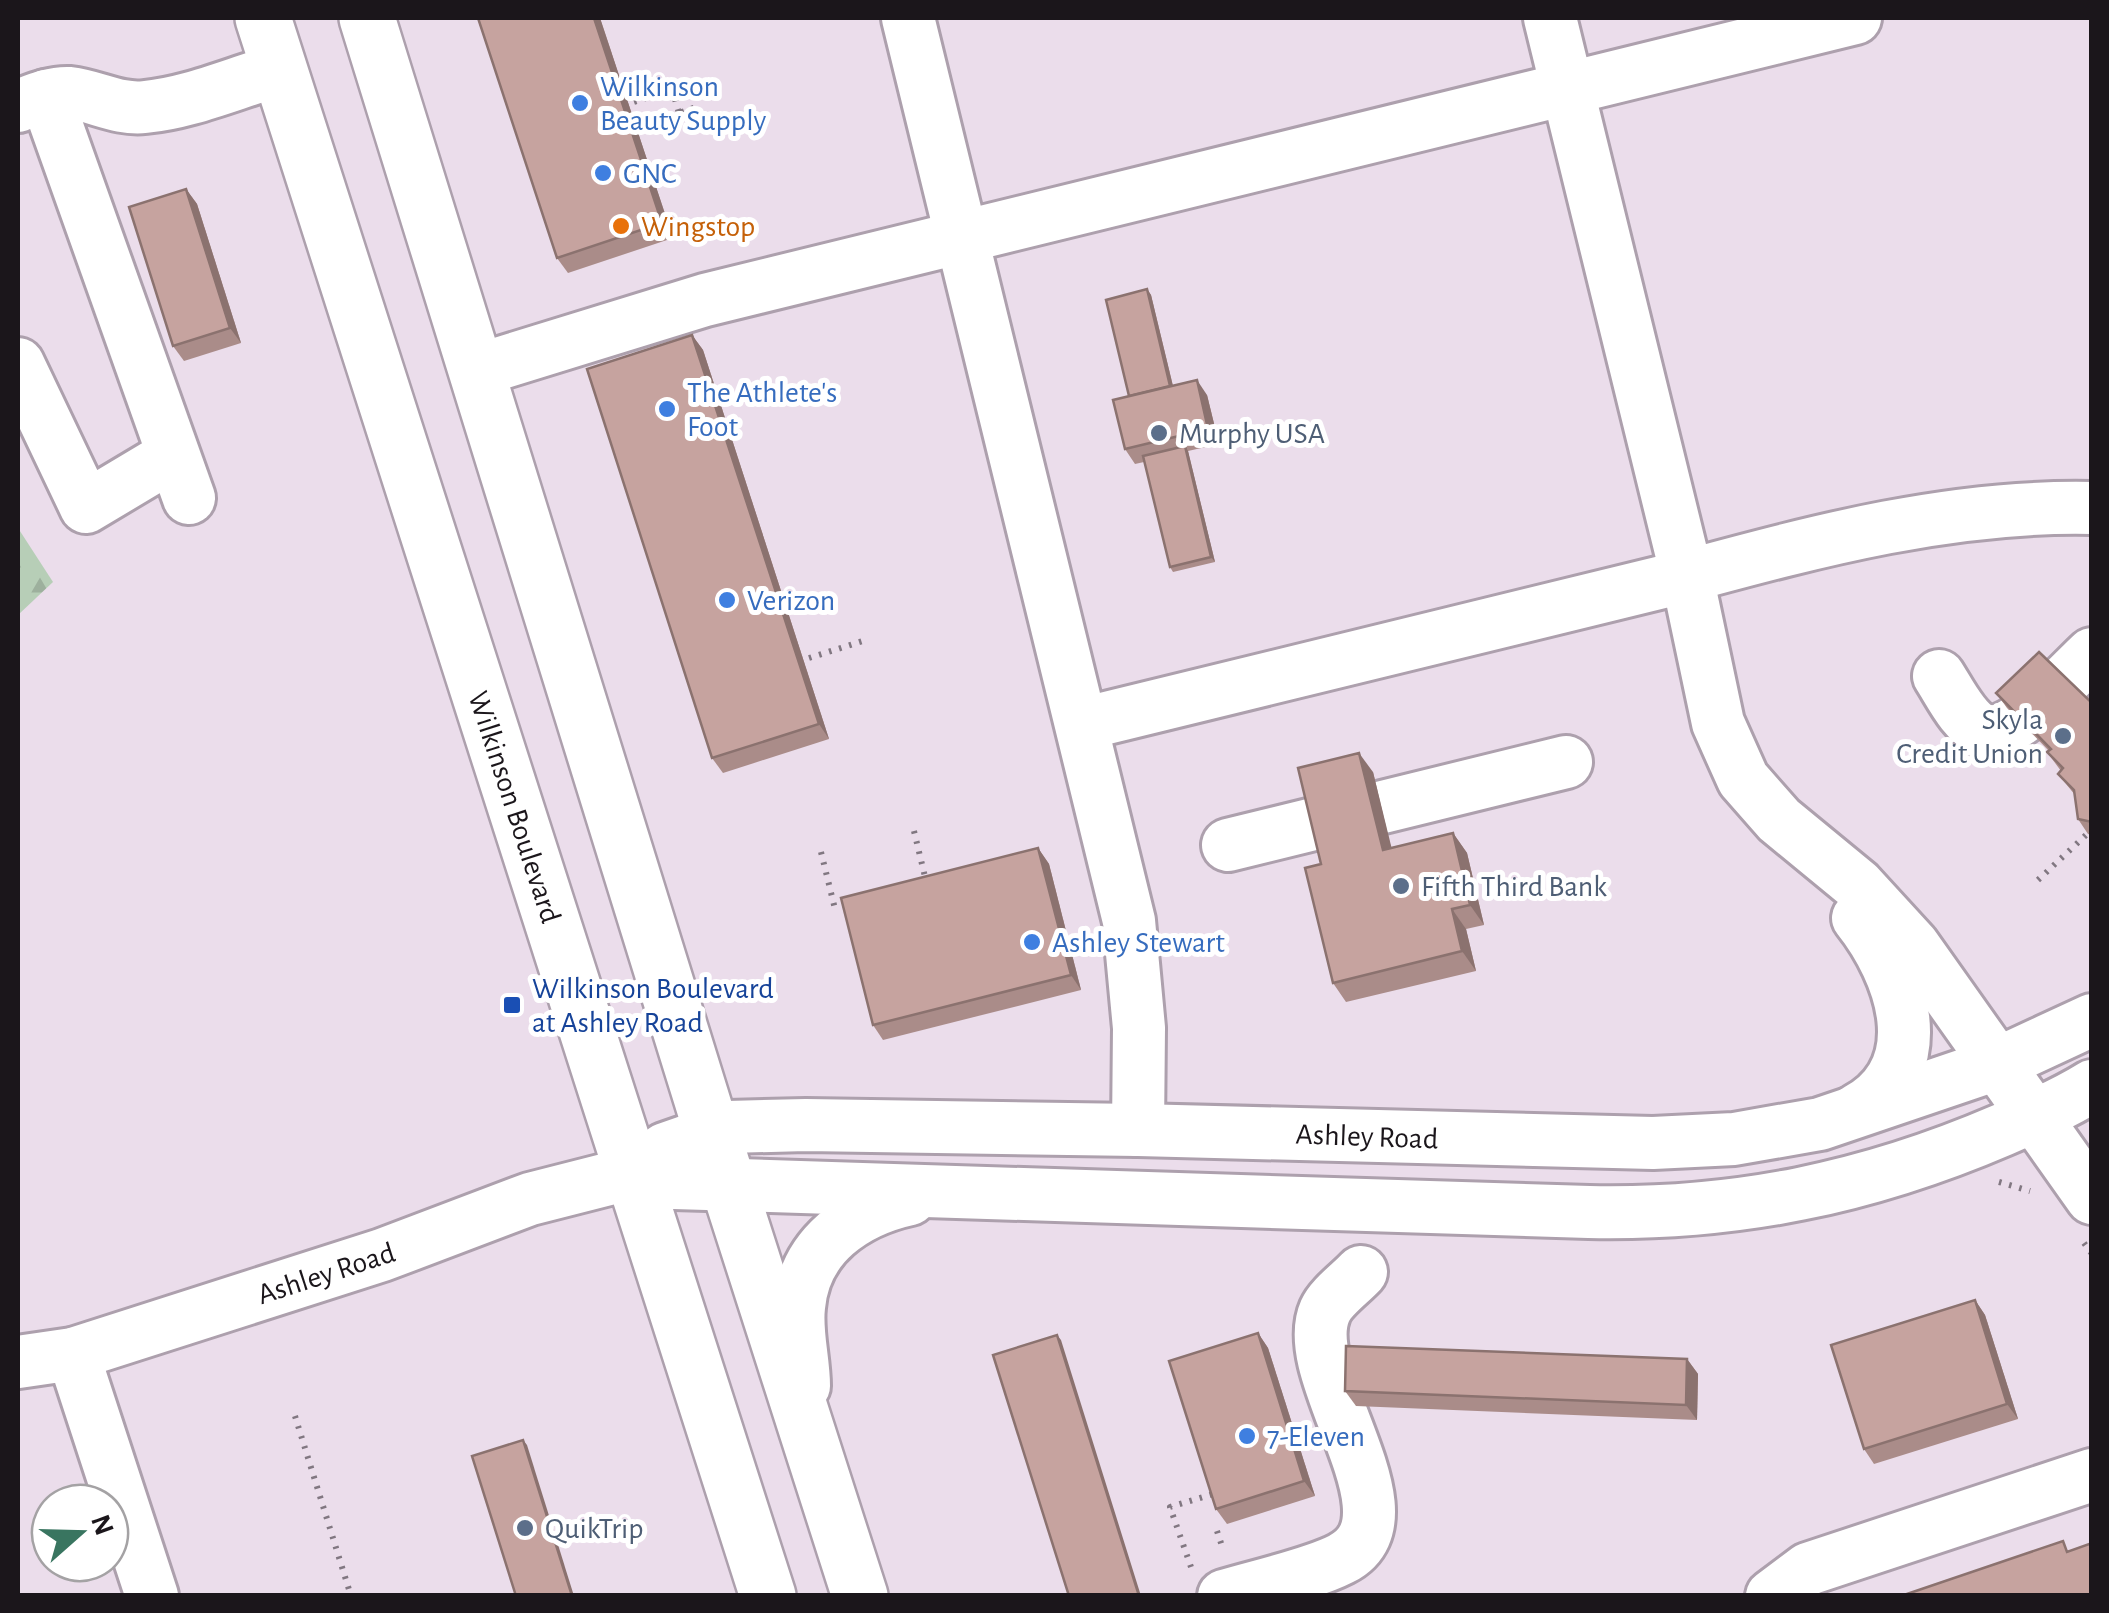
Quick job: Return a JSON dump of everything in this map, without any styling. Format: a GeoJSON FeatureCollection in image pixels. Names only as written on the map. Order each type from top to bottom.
{"type":"FeatureCollection","features":[{"type":"Feature","properties":{"kind":"main road","name":"Wilkinson Boulevard"},"geometry":{"type":"LineString","coordinates":[[263,18],[768,1596]]}},
{"type":"Feature","properties":{"kind":"main road"},"geometry":{"type":"LineString","coordinates":[[367,18],[711,1131],[860,1596]]}},
{"type":"Feature","properties":{"kind":"street"},"geometry":{"type":"LineString","coordinates":[[908,18],[1132,943],[1139,1028],[1138,1130]]}},
{"type":"Feature","properties":{"kind":"street"},"geometry":{"type":"LineString","coordinates":[[1550,18],[1687,576],[1709,686],[1729,752],[1758,799],[1887,914],[1939,980],[2092,1198]]}},
{"type":"Feature","properties":{"kind":"street"},"geometry":{"type":"LineString","coordinates":[[478,370],[704,300],[1855,18]]}},
{"type":"Feature","properties":{"kind":"street"},"geometry":{"type":"LineString","coordinates":[[18,364],[86,507],[181,476],[35,121],[70,94],[140,108],[280,70]]}},
{"type":"Feature","properties":{"kind":"street"},"geometry":{"type":"LineString","coordinates":[[1082,724],[1821,540],[2005,509],[2092,508]]}},
{"type":"Feature","properties":{"kind":"street"},"geometry":{"type":"LineString","coordinates":[[1939,676],[1972,723],[1981,730],[1998,733],[2016,724],[2092,654]]}},
{"type":"Feature","properties":{"kind":"street"},"geometry":{"type":"LineString","coordinates":[[1228,845],[1566,762]]}},
{"type":"Feature","properties":{"kind":"street"},"geometry":{"type":"LineString","coordinates":[[1811,847],[1812,872],[1872,936],[1888,966],[1903,1010],[1902,1046],[1892,1080],[1879,1098],[1848,1116]]}},
{"type":"Feature","properties":{"kind":"street","name":"Ashley Road"},"geometry":{"type":"LineString","coordinates":[[18,1362],[73,1354],[382,1256],[530,1200],[632,1173],[666,1150],[711,1131],[750,1125],[1138,1130],[1654,1144],[1781,1132],[1848,1116],[1997,1064],[2092,1020]]}},
{"type":"Feature","properties":{"kind":"street","name":"Ashley Road"},"geometry":{"type":"LineString","coordinates":[[632,1173],[664,1182],[1604,1212],[1684,1211],[1816,1193],[1874,1178],[1932,1159],[2035,1116],[2092,1086]]}},
{"type":"Feature","properties":{"kind":"street"},"geometry":{"type":"LineString","coordinates":[[798,1400],[804,1382],[801,1292],[810,1268],[828,1241],[847,1223],[879,1207],[966,1192]]}},
{"type":"Feature","properties":{"kind":"street"},"geometry":{"type":"LineString","coordinates":[[1210,1586],[1322,1581],[1366,1534],[1371,1504],[1320,1348],[1325,1310],[1361,1272]]}},
{"type":"Feature","properties":{"kind":"street"},"geometry":{"type":"LineString","coordinates":[[73,1354],[152,1596]]}},
{"type":"Feature","properties":{"kind":"street"},"geometry":{"type":"LineString","coordinates":[[1772,1596],[1808,1569],[2092,1475]]}},
{"type":"Feature","properties":{"kind":"path"},"geometry":{"type":"LineString","coordinates":[[634,102],[693,82]]}},
{"type":"Feature","properties":{"kind":"path"},"geometry":{"type":"LineString","coordinates":[[672,89],[680,112]]}},
{"type":"Feature","properties":{"kind":"path"},"geometry":{"type":"LineString","coordinates":[[642,126],[699,106]]}},
{"type":"Feature","properties":{"kind":"path"},"geometry":{"type":"LineString","coordinates":[[809,658],[866,640]]}},
{"type":"Feature","properties":{"kind":"path"},"geometry":{"type":"LineString","coordinates":[[914,831],[928,891]]}},
{"type":"Feature","properties":{"kind":"path"},"geometry":{"type":"LineString","coordinates":[[2038,880],[2086,834]]}},
{"type":"Feature","properties":{"kind":"path"},"geometry":{"type":"LineString","coordinates":[[821,852],[836,913]]}},
{"type":"Feature","properties":{"kind":"path"},"geometry":{"type":"LineString","coordinates":[[295,1416],[351,1596]]}},
{"type":"Feature","properties":{"kind":"path"},"geometry":{"type":"LineString","coordinates":[[1210,1586],[1189,1564],[1170,1508],[1213,1494]]}},
{"type":"Feature","properties":{"kind":"green space"},"geometry":{"type":"Polygon","coordinates":[[[18,528],[53,582],[18,615],[18,528]]]}},
{"type":"Feature","properties":{"kind":"building"},"geometry":{"type":"Polygon","coordinates":[[[478,18],[594,18],[662,223],[557,258],[478,18]]]}},
{"type":"Feature","properties":{"kind":"building"},"geometry":{"type":"Polygon","coordinates":[[[186,189],[230,328],[173,346],[129,207],[186,189]]]}},
{"type":"Feature","properties":{"kind":"building"},"geometry":{"type":"Polygon","coordinates":[[[1147,289],[1170,386],[1129,396],[1106,300],[1147,289]]]}},
{"type":"Feature","properties":{"kind":"building"},"geometry":{"type":"Polygon","coordinates":[[[692,335],[819,724],[712,758],[587,369],[692,335]]]}},
{"type":"Feature","properties":{"kind":"building"},"geometry":{"type":"Polygon","coordinates":[[[1197,380],[1208,429],[1125,449],[1113,400],[1197,380]]]}},
{"type":"Feature","properties":{"kind":"building"},"geometry":{"type":"Polygon","coordinates":[[[1185,446],[1211,557],[1170,567],[1143,456],[1185,446]]]}},
{"type":"Feature","properties":{"kind":"building","name":"Skyla Credit Union"},"geometry":{"type":"Polygon","coordinates":[[[2039,652],[2092,703],[2092,822],[2078,819],[2074,790],[2058,774],[2063,768],[2047,752],[2051,749],[1996,693],[2039,652]]]}},
{"type":"Feature","properties":{"kind":"building","name":"Fifth Third Bank"},"geometry":{"type":"Polygon","coordinates":[[[1359,753],[1383,850],[1453,833],[1470,905],[1452,909],[1462,951],[1333,983],[1305,868],[1321,864],[1298,768],[1359,753]]]}},
{"type":"Feature","properties":{"kind":"building"},"geometry":{"type":"Polygon","coordinates":[[[1038,848],[1071,975],[873,1025],[841,898],[1038,848]]]}},
{"type":"Feature","properties":{"kind":"building"},"geometry":{"type":"Polygon","coordinates":[[[1975,1300],[2007,1404],[1864,1449],[1831,1345],[1975,1300]]]}},
{"type":"Feature","properties":{"kind":"building","name":"7-Eleven"},"geometry":{"type":"Polygon","coordinates":[[[1258,1333],[1304,1481],[1216,1509],[1169,1361],[1258,1333]]]}},
{"type":"Feature","properties":{"kind":"building"},"geometry":{"type":"Polygon","coordinates":[[[1057,1335],[1139,1596],[1069,1596],[993,1355],[1057,1335]]]}},
{"type":"Feature","properties":{"kind":"building"},"geometry":{"type":"Polygon","coordinates":[[[1346,1346],[1687,1359],[1686,1405],[1345,1391],[1346,1346]]]}},
{"type":"Feature","properties":{"kind":"building","name":"QuikTrip"},"geometry":{"type":"Polygon","coordinates":[[[523,1440],[572,1596],[516,1596],[472,1456],[523,1440]]]}},
{"type":"Feature","properties":{"kind":"building"},"geometry":{"type":"Polygon","coordinates":[[[2063,1541],[2067,1552],[2092,1543],[2092,1596],[1901,1596],[2063,1541]]]}},
{"type":"Feature","properties":{"kind":"place","name":"Wilkinson Beauty Supply"},"geometry":{"type":"Point","coordinates":[580,103]}},
{"type":"Feature","properties":{"kind":"place","name":"GNC"},"geometry":{"type":"Point","coordinates":[603,173]}},
{"type":"Feature","properties":{"kind":"place","name":"Wingstop"},"geometry":{"type":"Point","coordinates":[621,226]}},
{"type":"Feature","properties":{"kind":"place","name":"The Athlete's Foot"},"geometry":{"type":"Point","coordinates":[667,409]}},
{"type":"Feature","properties":{"kind":"place","name":"Murphy USA"},"geometry":{"type":"Point","coordinates":[1159,433]}},
{"type":"Feature","properties":{"kind":"place","name":"Verizon"},"geometry":{"type":"Point","coordinates":[727,600]}},
{"type":"Feature","properties":{"kind":"place","name":"Skyla Credit Union"},"geometry":{"type":"Point","coordinates":[2063,736]}},
{"type":"Feature","properties":{"kind":"place","name":"Fifth Third Bank"},"geometry":{"type":"Point","coordinates":[1401,886]}},
{"type":"Feature","properties":{"kind":"place","name":"Ashley Stewart"},"geometry":{"type":"Point","coordinates":[1032,942]}},
{"type":"Feature","properties":{"kind":"place","name":"Wilkinson Boulevard at Ashley Road"},"geometry":{"type":"Point","coordinates":[512,1005]}},
{"type":"Feature","properties":{"kind":"place","name":"7-Eleven"},"geometry":{"type":"Point","coordinates":[1247,1436]}},
{"type":"Feature","properties":{"kind":"place","name":"QuikTrip"},"geometry":{"type":"Point","coordinates":[525,1528]}}]}
